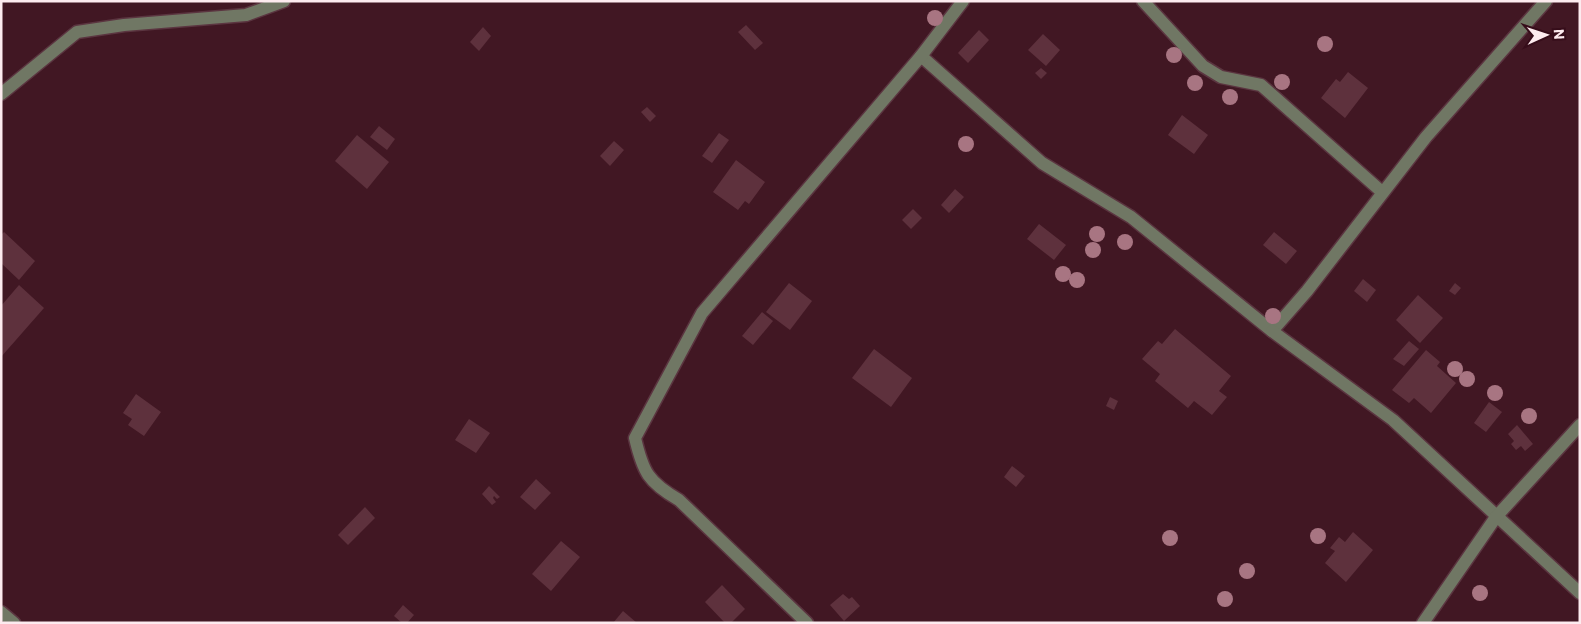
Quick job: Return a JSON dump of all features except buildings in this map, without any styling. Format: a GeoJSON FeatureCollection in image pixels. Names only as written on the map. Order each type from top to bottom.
{"type":"FeatureCollection","features":[{"type":"Feature","properties":{"kind":"street"},"geometry":{"type":"LineString","coordinates":[[1,94],[77,32],[124,25],[246,15],[284,1]]}},
{"type":"Feature","properties":{"kind":"street"},"geometry":{"type":"LineString","coordinates":[[807,623],[679,500],[661,490],[642,468],[636,438],[702,313],[921,56],[963,1]]}},
{"type":"Feature","properties":{"kind":"street"},"geometry":{"type":"LineString","coordinates":[[1143,1],[1203,66],[1221,77],[1261,85],[1382,192]]}},
{"type":"Feature","properties":{"kind":"street"},"geometry":{"type":"LineString","coordinates":[[1272,332],[1306,292],[1426,136],[1546,1]]}},
{"type":"Feature","properties":{"kind":"street"},"geometry":{"type":"LineString","coordinates":[[921,56],[1042,163],[1131,217],[1272,332],[1393,420],[1580,593]]}},
{"type":"Feature","properties":{"kind":"street"},"geometry":{"type":"LineString","coordinates":[[1422,623],[1496,517],[1580,425]]}},
{"type":"Feature","properties":{"kind":"street"},"geometry":{"type":"LineString","coordinates":[[1,612],[14,623]]}}]}
